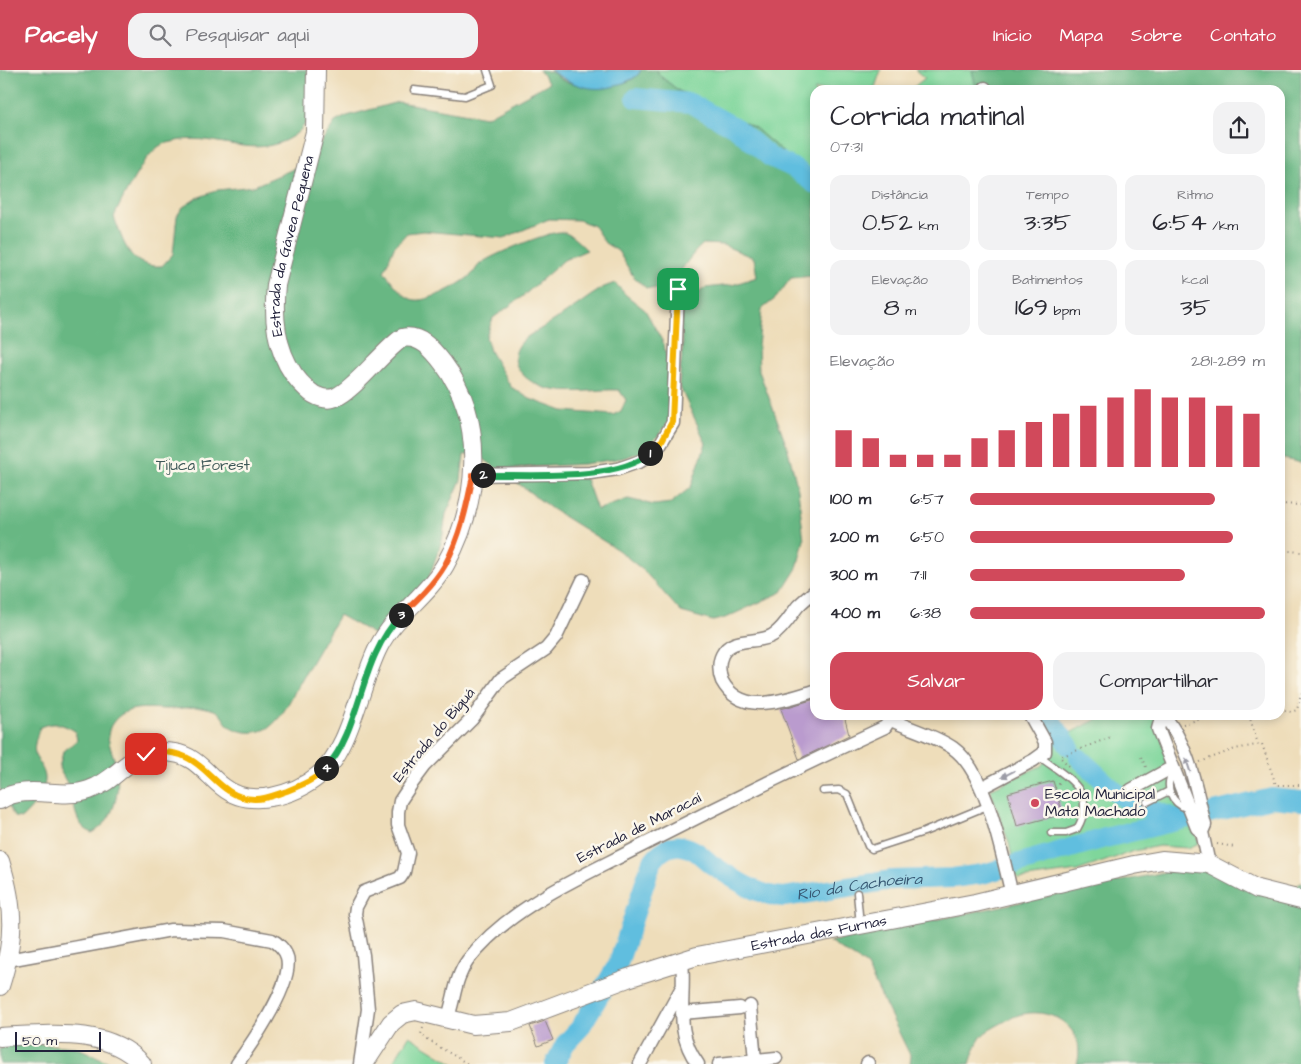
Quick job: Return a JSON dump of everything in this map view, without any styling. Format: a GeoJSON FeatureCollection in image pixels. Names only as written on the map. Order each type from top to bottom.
{"type":"FeatureCollection","features":[{"type":"Feature","properties":{"kind":"street","name":"Estrada da Gávea Pequena"},"geometry":{"type":"LineString","coordinates":[[0,800],[15,793],[59,794],[90,790],[134,759],[156,752],[176,753],[190,759],[204,768],[223,787],[240,797],[265,798],[309,782],[321,774],[339,749],[367,671],[385,636],[425,592],[445,565],[466,512],[473,475],[471,431],[458,388],[437,355],[418,338],[410,336],[402,338],[347,389],[331,399],[312,394],[297,380],[282,356],[276,336],[274,309],[276,285],[315,132],[316,70]]}},
{"type":"Feature","properties":{"kind":"street"},"geometry":{"type":"LineString","coordinates":[[473,475],[590,473],[618,469],[641,461],[659,446],[672,422],[678,289]]}},
{"type":"Feature","properties":{"kind":"street","name":"Estrada do Biguá"},"geometry":{"type":"LineString","coordinates":[[360,1064],[368,1009],[362,955],[356,924],[356,906],[364,892],[400,878],[404,872],[408,853],[397,818],[400,800],[425,766],[462,731],[501,679],[546,649],[556,637],[583,580]]}},
{"type":"Feature","properties":{"kind":"street"},"geometry":{"type":"LineString","coordinates":[[810,595],[773,635],[734,644],[722,654],[719,665],[720,676],[725,686],[734,695],[755,704],[766,704],[810,692]]}},
{"type":"Feature","properties":{"kind":"street","name":"Estrada de Maracaí"},"geometry":{"type":"LineString","coordinates":[[439,1018],[458,974],[468,961],[491,936],[525,910],[591,871],[738,796],[885,727],[890,720]]}},
{"type":"Feature","properties":{"kind":"street"},"geometry":{"type":"LineString","coordinates":[[896,720],[952,747],[967,760],[981,788],[1000,845],[1010,886]]}},
{"type":"Feature","properties":{"kind":"street"},"geometry":{"type":"LineString","coordinates":[[981,788],[1040,757],[1045,752],[1045,742],[1033,720]]}},
{"type":"Feature","properties":{"kind":"street"},"geometry":{"type":"LineString","coordinates":[[1161,720],[1158,729],[1195,812],[1202,831],[1209,864]]}},
{"type":"Feature","properties":{"kind":"street"},"geometry":{"type":"LineString","coordinates":[[1167,720],[1174,728],[1188,766],[1195,812]]}},
{"type":"Feature","properties":{"kind":"street"},"geometry":{"type":"LineString","coordinates":[[1131,790],[1174,768]]}},
{"type":"Feature","properties":{"kind":"street","name":"Estrada das Furnas"},"geometry":{"type":"LineString","coordinates":[[364,1064],[390,1023],[398,1016],[416,1011],[473,1025],[511,1022],[628,978],[682,961],[860,926],[1010,886],[1162,860],[1209,864],[1257,889],[1301,900]]}},
{"type":"Feature","properties":{"kind":"street"},"geometry":{"type":"LineString","coordinates":[[0,861],[10,892],[13,920],[8,960],[0,986]]}},
{"type":"Feature","properties":{"kind":"street"},"geometry":{"type":"LineString","coordinates":[[8,960],[171,930],[224,931],[261,936],[278,944],[287,956],[287,968],[279,993],[254,1041],[237,1064]]}},
{"type":"Feature","properties":{"kind":"street"},"geometry":{"type":"LineString","coordinates":[[682,961],[682,1032],[686,1046],[698,1064]]}},
{"type":"Feature","properties":{"kind":"street"},"geometry":{"type":"LineString","coordinates":[[640,1064],[683,987]]}},
{"type":"Feature","properties":{"kind":"street"},"geometry":{"type":"LineString","coordinates":[[682,1012],[745,1007],[755,1060]]}},
{"type":"Feature","properties":{"kind":"street"},"geometry":{"type":"LineString","coordinates":[[0,1037],[52,1034],[95,1039],[113,1044],[142,1062]]}},
{"type":"Feature","properties":{"kind":"street"},"geometry":{"type":"LineString","coordinates":[[719,1064],[776,1058]]}},
{"type":"Feature","properties":{"kind":"lane"},"geometry":{"type":"LineString","coordinates":[[414,90],[465,96],[492,85],[487,70]]}},
{"type":"Feature","properties":{"kind":"lane"},"geometry":{"type":"LineString","coordinates":[[1040,757],[1067,776],[1078,789],[1086,803],[1084,816],[1077,829],[1066,833],[1051,834]]}},
{"type":"Feature","properties":{"kind":"lane"},"geometry":{"type":"LineString","coordinates":[[1174,768],[1169,779],[1169,791],[1178,804],[1195,812]]}},
{"type":"Feature","properties":{"kind":"lane"},"geometry":{"type":"LineString","coordinates":[[823,791],[839,790],[847,794],[868,846],[872,849],[924,832],[987,806]]}},
{"type":"Feature","properties":{"kind":"lane"},"geometry":{"type":"LineString","coordinates":[[1147,802],[1169,791]]}},
{"type":"Feature","properties":{"kind":"lane"},"geometry":{"type":"LineString","coordinates":[[857,893],[860,926]]}},
{"type":"Feature","properties":{"kind":"path"},"geometry":{"type":"LineString","coordinates":[[1285,504],[1301,505]]}},
{"type":"Feature","properties":{"kind":"path"},"geometry":{"type":"LineString","coordinates":[[1285,552],[1301,552]]}},
{"type":"Feature","properties":{"kind":"path"},"geometry":{"type":"LineString","coordinates":[[1285,710],[1291,712],[1300,708],[1301,693]]}},
{"type":"Feature","properties":{"kind":"path"},"geometry":{"type":"LineString","coordinates":[[1174,728],[1199,720]]}},
{"type":"Feature","properties":{"kind":"path"},"geometry":{"type":"LineString","coordinates":[[1251,720],[1258,744]]}},
{"type":"Feature","properties":{"kind":"path"},"geometry":{"type":"LineString","coordinates":[[1067,755],[1111,737]]}},
{"type":"Feature","properties":{"kind":"path"},"geometry":{"type":"LineString","coordinates":[[1188,766],[1235,749],[1262,744],[1276,785],[1301,785]]}},
{"type":"Feature","properties":{"kind":"path"},"geometry":{"type":"LineString","coordinates":[[1202,831],[1235,847]]}},
{"type":"Feature","properties":{"kind":"path"},"geometry":{"type":"LineString","coordinates":[[439,1018],[425,1022],[421,1034],[468,1064]]}},
{"type":"Feature","properties":{"kind":"green space","name":"Tijuca Forest"},"geometry":{"type":"Polygon","coordinates":[[[0,70],[307,70],[309,112],[307,120],[295,135],[284,141],[256,147],[186,139],[161,145],[146,159],[127,190],[114,217],[129,252],[142,263],[151,266],[162,266],[173,254],[177,216],[183,207],[197,198],[218,190],[254,186],[291,170],[306,161],[335,122],[347,116],[398,102],[486,117],[549,83],[539,70],[553,73],[566,82],[598,86],[628,81],[641,70],[657,70],[659,75],[679,91],[704,101],[755,128],[786,155],[810,171],[810,276],[791,278],[776,298],[762,309],[758,346],[759,371],[787,446],[798,490],[804,540],[797,568],[782,592],[725,618],[713,621],[681,612],[643,570],[618,550],[552,509],[515,481],[531,476],[586,479],[597,510],[628,499],[654,505],[671,503],[691,487],[706,443],[679,385],[683,344],[680,328],[683,304],[705,288],[732,285],[757,277],[754,258],[723,245],[703,244],[692,255],[666,290],[646,288],[633,276],[618,251],[605,243],[594,226],[579,220],[549,219],[504,238],[423,231],[407,233],[394,247],[384,272],[402,293],[415,300],[429,298],[446,291],[468,277],[486,260],[521,244],[556,232],[566,233],[572,237],[587,250],[564,260],[523,296],[493,318],[486,337],[490,351],[511,387],[530,399],[563,411],[613,415],[621,411],[626,400],[619,390],[570,392],[544,388],[526,378],[516,363],[515,355],[519,346],[527,337],[604,287],[615,283],[626,295],[645,310],[664,344],[670,380],[669,421],[658,436],[641,452],[623,458],[584,464],[530,467],[502,472],[475,453],[464,455],[461,480],[446,514],[442,540],[426,586],[379,637],[339,615],[287,706],[272,725],[262,731],[245,732],[234,729],[216,711],[203,707],[140,708],[121,715],[111,726],[108,737],[117,775],[118,785],[115,804],[106,821],[92,833],[81,825],[78,820],[70,789],[59,768],[63,752],[77,740],[75,731],[58,724],[40,727],[36,740],[35,754],[45,781],[37,801],[22,818],[14,817],[0,788],[0,70]]]}},
{"type":"Feature","properties":{"kind":"green space"},"geometry":{"type":"Polygon","coordinates":[[[657,70],[881,70],[876,85],[810,85],[810,171],[786,155],[755,128],[704,101],[679,91],[659,75],[657,70]]]}},
{"type":"Feature","properties":{"kind":"green space"},"geometry":{"type":"Polygon","coordinates":[[[915,70],[1010,70],[989,85],[916,85],[925,78],[915,70]]]}},
{"type":"Feature","properties":{"kind":"green space"},"geometry":{"type":"Polygon","coordinates":[[[972,70],[1301,70],[1301,463],[1285,459],[1285,85],[975,85],[972,70]]]}},
{"type":"Feature","properties":{"kind":"green space"},"geometry":{"type":"Polygon","coordinates":[[[1042,720],[1058,720],[1068,734],[1095,720],[1157,720],[1199,843],[1188,848],[1159,846],[1134,851],[1077,871],[1019,879],[1016,876],[1009,843],[990,789],[1041,766],[1053,752],[1051,738],[1042,720]]]}},
{"type":"Feature","properties":{"kind":"green space"},"geometry":{"type":"Polygon","coordinates":[[[1213,862],[1289,896],[1301,881],[1301,1064],[1077,1064],[1079,1052],[1073,1032],[1057,1018],[1035,1013],[1017,1016],[985,1033],[978,1042],[970,1064],[910,1064],[911,1057],[866,965],[829,942],[1213,862]]]}},
{"type":"Feature","properties":{"kind":"green space"},"geometry":{"type":"Polygon","coordinates":[[[409,1036],[454,1064],[392,1064],[409,1036]]]}},
{"type":"Feature","properties":{"kind":"green space"},"geometry":{"type":"Polygon","coordinates":[[[38,1044],[76,1047],[113,1064],[0,1064],[0,1049],[9,1045],[38,1044]]]}},
{"type":"Feature","properties":{"kind":"water"},"geometry":{"type":"Polygon","coordinates":[[[550,70],[641,70],[636,76],[613,87],[594,88],[576,84],[550,70]]]}},
{"type":"Feature","properties":{"kind":"building"},"geometry":{"type":"Polygon","coordinates":[[[810,700],[810,720],[845,720],[849,735],[799,759],[781,709],[810,700]]]}},
{"type":"Feature","properties":{"kind":"building","name":"Escola Municipal Mata Machado"},"geometry":{"type":"Polygon","coordinates":[[[1053,781],[1063,814],[1017,826],[1008,793],[1053,781]]]}},
{"type":"Feature","properties":{"kind":"building"},"geometry":{"type":"Polygon","coordinates":[[[545,1021],[553,1040],[538,1046],[530,1026],[545,1021]]]}},
{"type":"Feature","properties":{"kind":"waterway"},"geometry":{"type":"LineString","coordinates":[[636,98],[690,103],[736,128],[770,157],[794,168],[810,180]]}},
{"type":"Feature","properties":{"kind":"waterway"},"geometry":{"type":"LineString","coordinates":[[1051,720],[1069,746]]}},
{"type":"Feature","properties":{"kind":"waterway"},"geometry":{"type":"LineString","coordinates":[[1079,758],[1118,794],[1134,804],[1180,820]]}},
{"type":"Feature","properties":{"kind":"waterway","name":"Rio da Cachoeira"},"geometry":{"type":"LineString","coordinates":[[555,1064],[565,1044],[580,1028],[618,964],[651,864],[661,852],[670,847],[690,848],[746,886],[765,894],[784,897],[892,880],[952,878],[983,874],[1105,838],[1272,798],[1301,801]]}},
{"type":"Feature","properties":{"kind":"place","name":"Escola Municipal Mata Machado"},"geometry":{"type":"Point","coordinates":[1035,803]}},
{"type":"Feature","properties":{"kind":"route"},"geometry":{"type":"LineString","coordinates":[[146,754],[156,752],[176,753],[204,768],[223,787],[240,797],[255,799],[280,794],[309,782],[321,774],[339,749],[367,671],[378,647],[398,620],[425,592],[445,565],[466,512],[473,475],[590,473],[618,469],[641,461],[659,446],[672,422],[678,289]]}}]}
